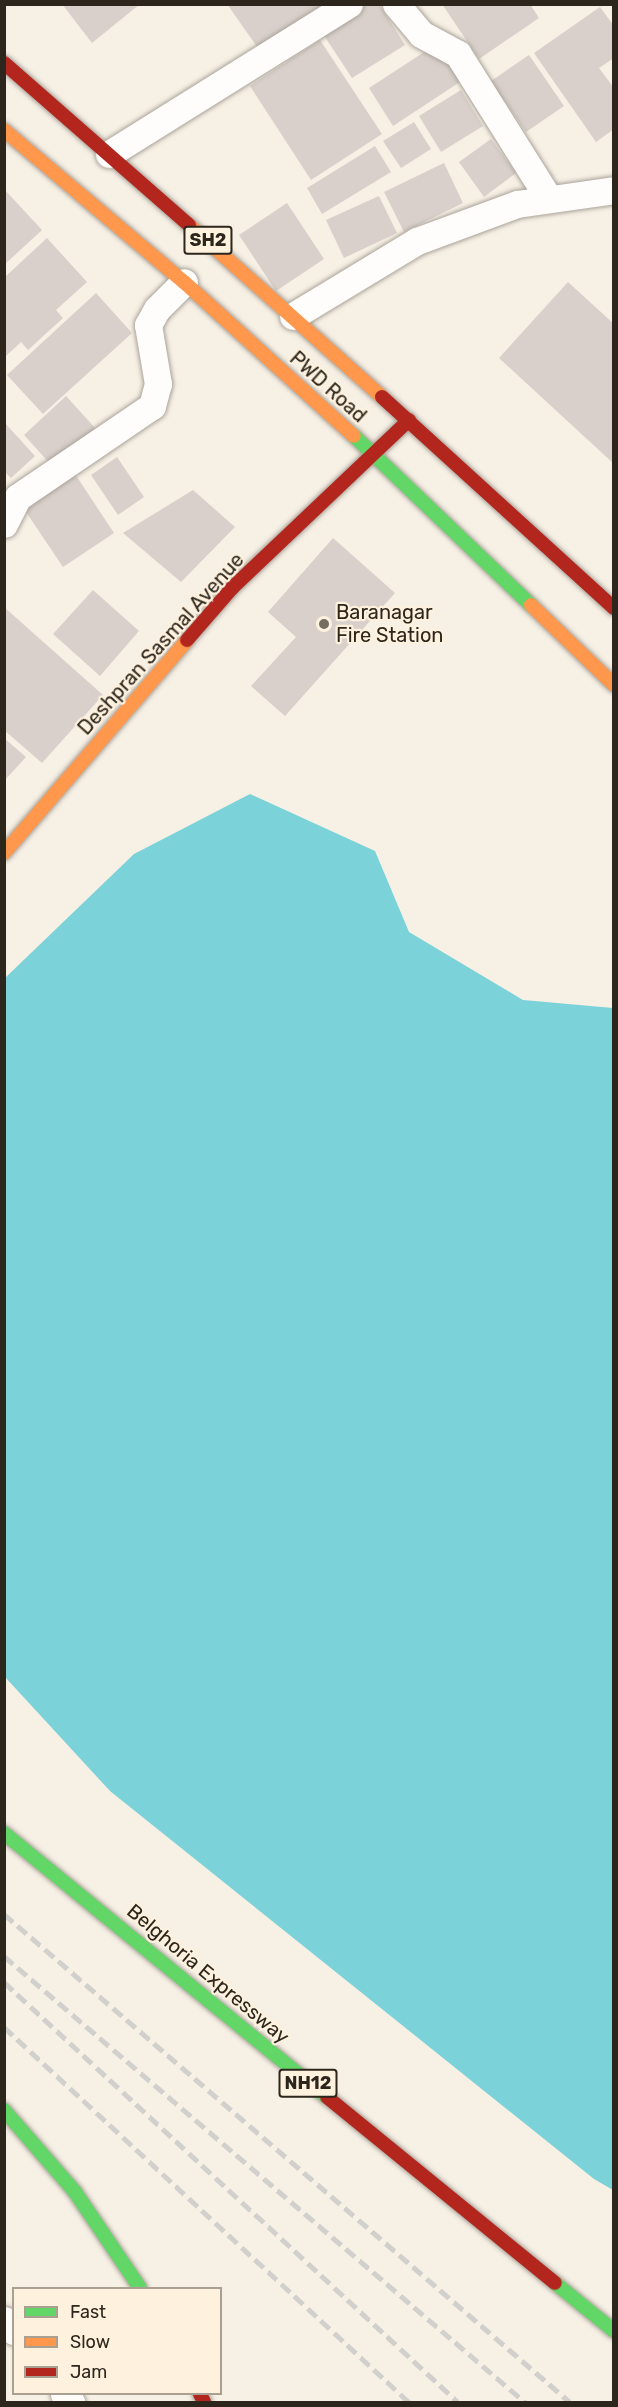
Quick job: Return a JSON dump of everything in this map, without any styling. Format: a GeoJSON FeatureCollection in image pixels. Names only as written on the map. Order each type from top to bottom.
{"type":"FeatureCollection","features":[{"type":"Feature","properties":{"kind":"main road","name":"PWD Road"},"geometry":{"type":"LineString","coordinates":[[4,63],[293,316],[614,608]]}},
{"type":"Feature","properties":{"kind":"main road","name":"PWD Road"},"geometry":{"type":"LineString","coordinates":[[4,130],[184,282],[373,454],[614,685]]}},
{"type":"Feature","properties":{"kind":"main road","name":"Deshpran Sasmal Avenue"},"geometry":{"type":"LineString","coordinates":[[4,853],[232,588],[409,420]]}},
{"type":"Feature","properties":{"kind":"main road","name":"Belghoria Expressway"},"geometry":{"type":"LineString","coordinates":[[7,1835],[611,2329]]}},
{"type":"Feature","properties":{"kind":"main road"},"geometry":{"type":"LineString","coordinates":[[4,2110],[75,2192],[139,2287]]}},
{"type":"Feature","properties":{"kind":"street"},"geometry":{"type":"LineString","coordinates":[[109,154],[349,4]]}},
{"type":"Feature","properties":{"kind":"street"},"geometry":{"type":"LineString","coordinates":[[396,4],[421,33],[458,54],[549,199]]}},
{"type":"Feature","properties":{"kind":"street"},"geometry":{"type":"LineString","coordinates":[[293,316],[417,241],[516,204],[614,190]]}},
{"type":"Feature","properties":{"kind":"street"},"geometry":{"type":"LineString","coordinates":[[4,524],[18,497],[152,406],[158,384],[148,325],[157,309],[184,282]]}},
{"type":"Feature","properties":{"kind":"water"},"geometry":{"type":"Polygon","coordinates":[[[250,794],[375,851],[409,932],[523,1000],[613,1008],[613,2190],[594,2179],[110,1791],[5,1677],[5,978],[134,854],[250,794]]]}},
{"type":"Feature","properties":{"kind":"building"},"geometry":{"type":"Polygon","coordinates":[[[62,4],[140,4],[92,43],[62,4]]]}},
{"type":"Feature","properties":{"kind":"building"},"geometry":{"type":"Polygon","coordinates":[[[227,4],[326,4],[260,51],[227,4]]]}},
{"type":"Feature","properties":{"kind":"building"},"geometry":{"type":"Polygon","coordinates":[[[368,4],[379,4],[405,45],[352,78],[323,34],[368,4]]]}},
{"type":"Feature","properties":{"kind":"building"},"geometry":{"type":"Polygon","coordinates":[[[442,4],[530,4],[539,18],[479,59],[442,4]]]}},
{"type":"Feature","properties":{"kind":"building"},"geometry":{"type":"Polygon","coordinates":[[[600,7],[614,26],[614,58],[599,68],[614,88],[614,129],[596,142],[534,53],[600,7]]]}},
{"type":"Feature","properties":{"kind":"building"},"geometry":{"type":"Polygon","coordinates":[[[320,40],[382,134],[311,180],[250,86],[320,40]]]}},
{"type":"Feature","properties":{"kind":"building"},"geometry":{"type":"Polygon","coordinates":[[[435,45],[460,82],[393,126],[369,88],[435,45]]]}},
{"type":"Feature","properties":{"kind":"building"},"geometry":{"type":"Polygon","coordinates":[[[529,55],[564,106],[526,132],[491,81],[529,55]]]}},
{"type":"Feature","properties":{"kind":"building"},"geometry":{"type":"Polygon","coordinates":[[[461,90],[483,126],[441,152],[419,116],[461,90]]]}},
{"type":"Feature","properties":{"kind":"building"},"geometry":{"type":"Polygon","coordinates":[[[414,122],[431,149],[401,168],[383,141],[414,122]]]}},
{"type":"Feature","properties":{"kind":"building"},"geometry":{"type":"Polygon","coordinates":[[[491,139],[516,173],[484,197],[459,162],[491,139]]]}},
{"type":"Feature","properties":{"kind":"building"},"geometry":{"type":"Polygon","coordinates":[[[375,146],[391,172],[322,214],[307,188],[375,146]]]}},
{"type":"Feature","properties":{"kind":"building"},"geometry":{"type":"Polygon","coordinates":[[[444,163],[463,203],[404,232],[384,192],[444,163]]]}},
{"type":"Feature","properties":{"kind":"building"},"geometry":{"type":"Polygon","coordinates":[[[4,189],[42,230],[4,265],[4,189]]]}},
{"type":"Feature","properties":{"kind":"building"},"geometry":{"type":"Polygon","coordinates":[[[379,196],[397,233],[344,258],[326,220],[379,196]]]}},
{"type":"Feature","properties":{"kind":"building"},"geometry":{"type":"Polygon","coordinates":[[[287,203],[324,259],[276,291],[239,235],[287,203]]]}},
{"type":"Feature","properties":{"kind":"building"},"geometry":{"type":"Polygon","coordinates":[[[47,238],[87,282],[56,310],[63,318],[28,350],[21,342],[5,357],[5,277],[47,238]]]}},
{"type":"Feature","properties":{"kind":"building"},"geometry":{"type":"Polygon","coordinates":[[[568,282],[614,324],[614,464],[499,358],[568,282]]]}},
{"type":"Feature","properties":{"kind":"building"},"geometry":{"type":"Polygon","coordinates":[[[96,293],[132,333],[43,414],[7,375],[96,293]]]}},
{"type":"Feature","properties":{"kind":"building"},"geometry":{"type":"Polygon","coordinates":[[[66,396],[96,429],[54,468],[24,435],[66,396]]]}},
{"type":"Feature","properties":{"kind":"building"},"geometry":{"type":"Polygon","coordinates":[[[4,422],[35,456],[11,478],[4,471],[4,422]]]}},
{"type":"Feature","properties":{"kind":"building"},"geometry":{"type":"Polygon","coordinates":[[[117,457],[144,497],[118,515],[91,475],[117,457]]]}},
{"type":"Feature","properties":{"kind":"building"},"geometry":{"type":"Polygon","coordinates":[[[75,474],[114,533],[63,567],[24,509],[75,474]]]}},
{"type":"Feature","properties":{"kind":"building"},"geometry":{"type":"Polygon","coordinates":[[[193,490],[235,527],[181,582],[123,533],[193,490]]]}},
{"type":"Feature","properties":{"kind":"building","name":"Baranagar Fire Station"},"geometry":{"type":"Polygon","coordinates":[[[333,538],[395,593],[285,716],[251,686],[296,637],[268,612],[333,538]]]}},
{"type":"Feature","properties":{"kind":"building"},"geometry":{"type":"Polygon","coordinates":[[[93,590],[139,631],[100,676],[53,634],[93,590]]]}},
{"type":"Feature","properties":{"kind":"building"},"geometry":{"type":"Polygon","coordinates":[[[4,607],[103,695],[42,763],[4,730],[4,607]]]}},
{"type":"Feature","properties":{"kind":"building"},"geometry":{"type":"Polygon","coordinates":[[[4,738],[26,757],[4,781],[4,738]]]}},
{"type":"Feature","properties":{"kind":"railway"},"geometry":{"type":"LineString","coordinates":[[4,1914],[570,2402]]}},
{"type":"Feature","properties":{"kind":"railway"},"geometry":{"type":"LineString","coordinates":[[4,1956],[525,2402]]}},
{"type":"Feature","properties":{"kind":"railway"},"geometry":{"type":"LineString","coordinates":[[4,1982],[458,2402]]}},
{"type":"Feature","properties":{"kind":"railway"},"geometry":{"type":"LineString","coordinates":[[4,2027],[409,2402]]}},
{"type":"Feature","properties":{"kind":"traffic: fast"},"geometry":{"type":"LineString","coordinates":[[354,436],[531,605]]}},
{"type":"Feature","properties":{"kind":"traffic: fast"},"geometry":{"type":"LineString","coordinates":[[4,1833],[327,2097]]}},
{"type":"Feature","properties":{"kind":"traffic: fast"},"geometry":{"type":"LineString","coordinates":[[4,2110],[75,2192],[139,2287]]}},
{"type":"Feature","properties":{"kind":"traffic: fast"},"geometry":{"type":"LineString","coordinates":[[555,2283],[614,2331]]}},
{"type":"Feature","properties":{"kind":"traffic: slow"},"geometry":{"type":"LineString","coordinates":[[4,130],[184,282],[354,436]]}},
{"type":"Feature","properties":{"kind":"traffic: slow"},"geometry":{"type":"LineString","coordinates":[[189,225],[382,397]]}},
{"type":"Feature","properties":{"kind":"traffic: slow"},"geometry":{"type":"LineString","coordinates":[[531,605],[614,685]]}},
{"type":"Feature","properties":{"kind":"traffic: slow"},"geometry":{"type":"LineString","coordinates":[[4,853],[187,640]]}},
{"type":"Feature","properties":{"kind":"traffic: jam"},"geometry":{"type":"LineString","coordinates":[[4,63],[189,225]]}},
{"type":"Feature","properties":{"kind":"traffic: jam"},"geometry":{"type":"LineString","coordinates":[[382,397],[614,608]]}},
{"type":"Feature","properties":{"kind":"traffic: jam"},"geometry":{"type":"LineString","coordinates":[[187,640],[232,588],[409,420]]}},
{"type":"Feature","properties":{"kind":"traffic: jam"},"geometry":{"type":"LineString","coordinates":[[327,2097],[555,2283]]}},
{"type":"Feature","properties":{"kind":"traffic: jam"},"geometry":{"type":"LineString","coordinates":[[200,2395],[204,2402]]}},
{"type":"Feature","properties":{"kind":"place","name":"Baranagar Fire Station"},"geometry":{"type":"Point","coordinates":[324,624]}}]}
